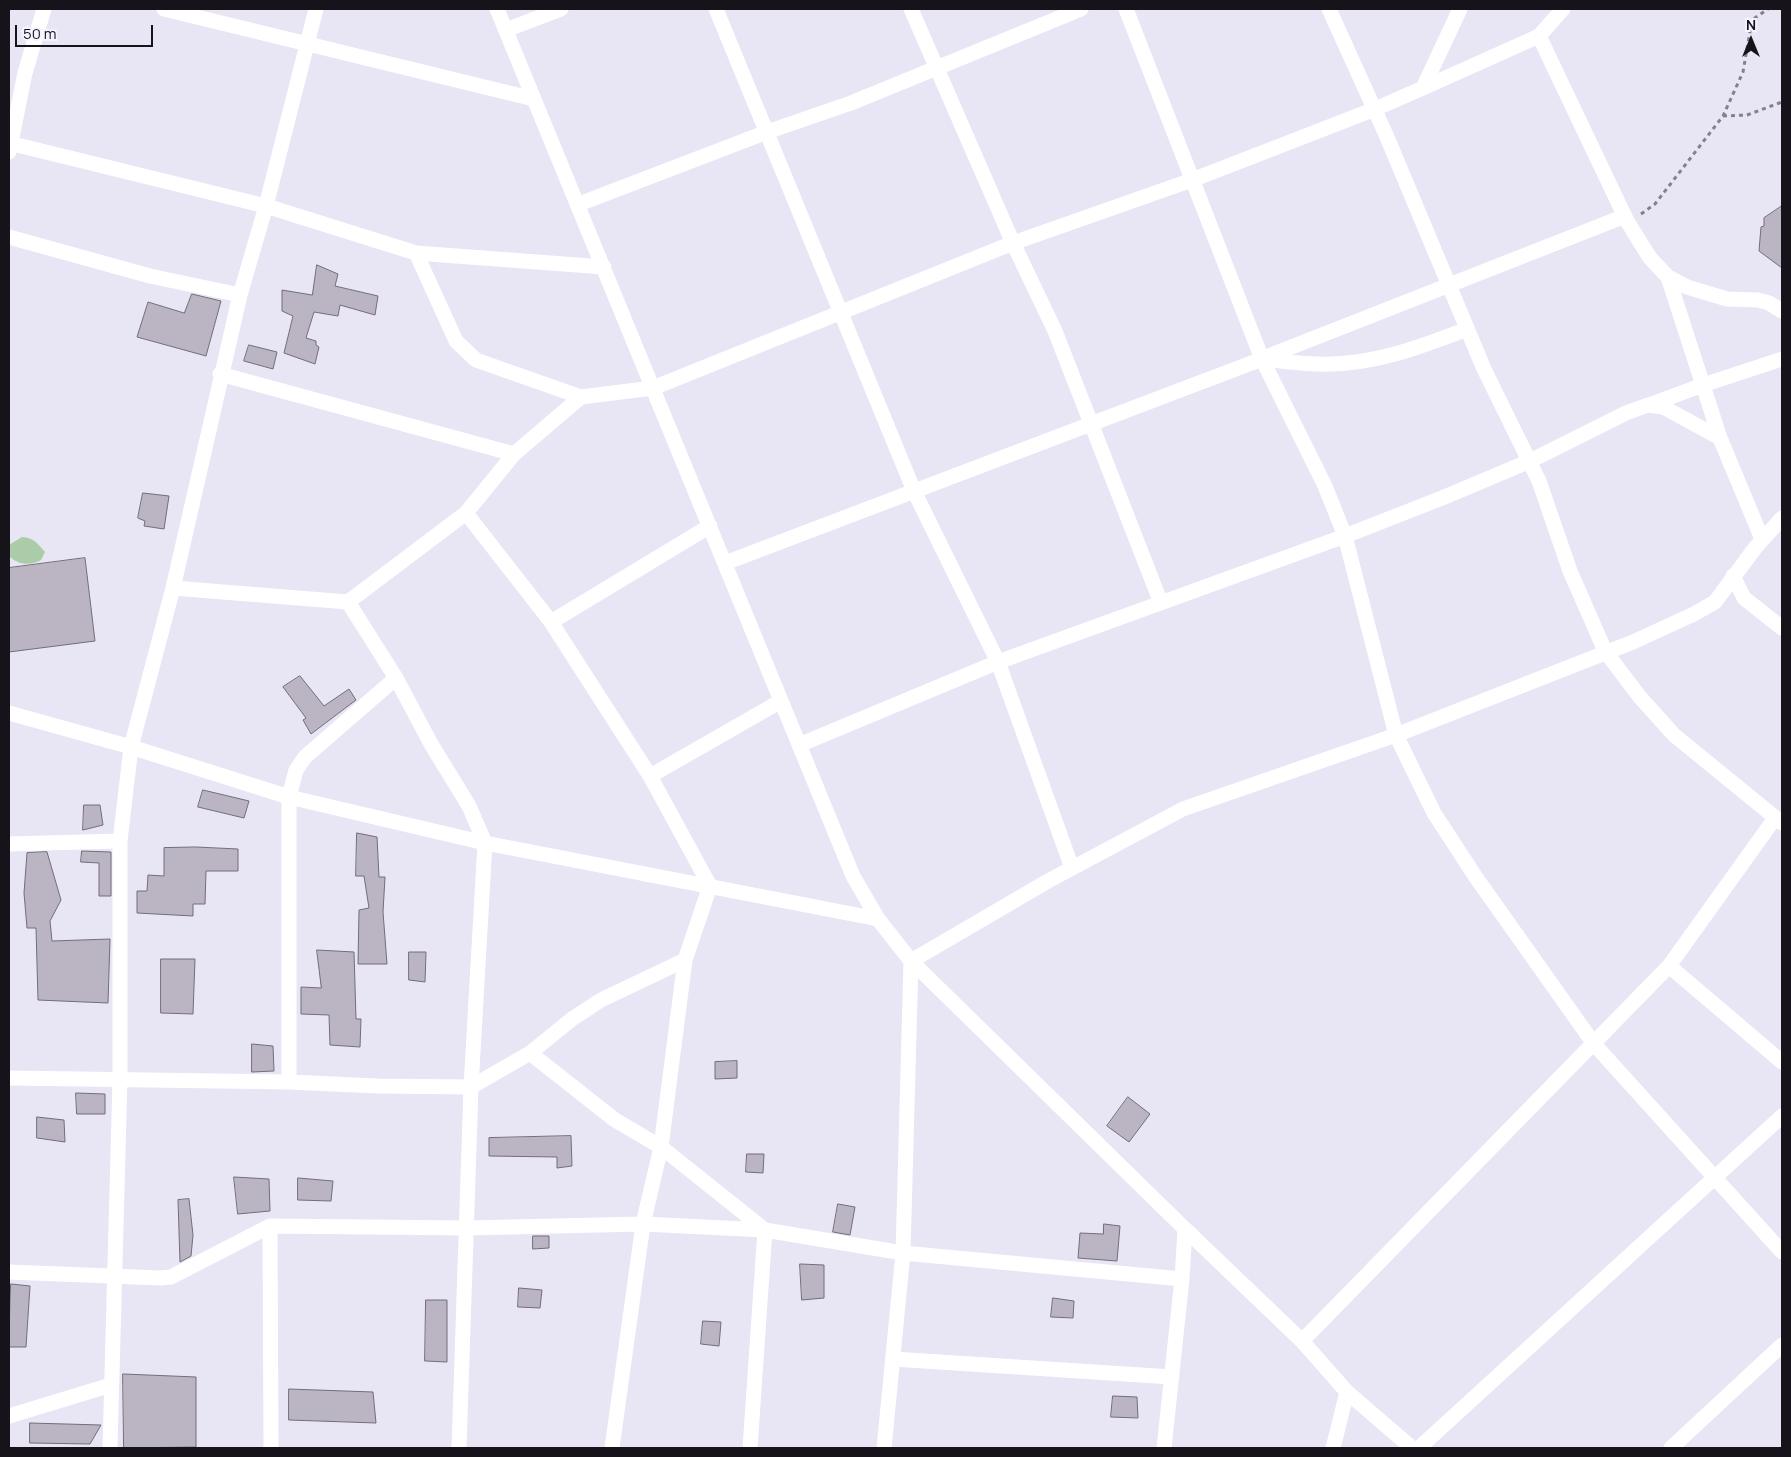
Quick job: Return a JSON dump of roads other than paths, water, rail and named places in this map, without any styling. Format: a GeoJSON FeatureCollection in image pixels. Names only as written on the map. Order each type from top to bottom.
{"type":"FeatureCollection","features":[{"type":"Feature","properties":{"kind":"street"},"geometry":{"type":"LineString","coordinates":[[44,9],[25,73],[9,146],[266,206],[416,253],[604,267]]}},
{"type":"Feature","properties":{"kind":"street"},"geometry":{"type":"LineString","coordinates":[[164,9],[534,99]]}},
{"type":"Feature","properties":{"kind":"street"},"geometry":{"type":"LineString","coordinates":[[110,1448],[120,1079],[120,841],[131,747],[173,588],[220,374],[240,295],[266,206],[316,9]]}},
{"type":"Feature","properties":{"kind":"street"},"geometry":{"type":"LineString","coordinates":[[497,9],[579,204],[853,876],[878,919],[911,961],[1302,1341],[1347,1392],[1412,1448]]}},
{"type":"Feature","properties":{"kind":"street"},"geometry":{"type":"LineString","coordinates":[[506,30],[561,9]]}},
{"type":"Feature","properties":{"kind":"street"},"geometry":{"type":"LineString","coordinates":[[716,9],[914,491],[998,662],[1072,868]]}},
{"type":"Feature","properties":{"kind":"street"},"geometry":{"type":"LineString","coordinates":[[911,9],[1014,243],[1055,331],[1161,603]]}},
{"type":"Feature","properties":{"kind":"street"},"geometry":{"type":"LineString","coordinates":[[579,204],[767,132],[851,103],[1081,9]]}},
{"type":"Feature","properties":{"kind":"street"},"geometry":{"type":"LineString","coordinates":[[1126,9],[1262,359],[1325,486],[1345,536],[1396,735],[1434,813],[1475,876],[1594,1044],[1782,1252]]}},
{"type":"Feature","properties":{"kind":"street"},"geometry":{"type":"LineString","coordinates":[[1302,1341],[1669,966],[1778,820],[1674,735],[1639,696],[1605,651],[1570,571],[1539,481],[1488,377],[1375,109],[1330,9]]}},
{"type":"Feature","properties":{"kind":"street"},"geometry":{"type":"LineString","coordinates":[[1423,88],[1460,9]]}},
{"type":"Feature","properties":{"kind":"street"},"geometry":{"type":"LineString","coordinates":[[416,253],[456,341],[476,360],[581,397],[653,388],[1014,243],[1192,180],[1375,109],[1540,36],[1563,9]]}},
{"type":"Feature","properties":{"kind":"street"},"geometry":{"type":"LineString","coordinates":[[1540,36],[1626,218],[1650,258],[1668,277],[1708,294],[1727,300],[1769,302],[1782,311]]}},
{"type":"Feature","properties":{"kind":"street"},"geometry":{"type":"LineString","coordinates":[[725,563],[1262,359],[1626,218]]}},
{"type":"Feature","properties":{"kind":"street"},"geometry":{"type":"LineString","coordinates":[[9,237],[150,276],[240,295]]}},
{"type":"Feature","properties":{"kind":"street"},"geometry":{"type":"LineString","coordinates":[[1668,277],[1720,438],[1762,538]]}},
{"type":"Feature","properties":{"kind":"street"},"geometry":{"type":"LineString","coordinates":[[1262,359],[1320,364],[1353,361],[1413,350],[1468,329]]}},
{"type":"Feature","properties":{"kind":"street"},"geometry":{"type":"LineString","coordinates":[[799,745],[998,662],[1345,536],[1530,461],[1626,413],[1703,384],[1782,359]]}},
{"type":"Feature","properties":{"kind":"street"},"geometry":{"type":"LineString","coordinates":[[220,374],[514,454]]}},
{"type":"Feature","properties":{"kind":"street"},"geometry":{"type":"LineString","coordinates":[[173,588],[348,602],[466,513],[514,454],[581,397]]}},
{"type":"Feature","properties":{"kind":"street"},"geometry":{"type":"LineString","coordinates":[[1648,406],[1663,407],[1720,438]]}},
{"type":"Feature","properties":{"kind":"street"},"geometry":{"type":"LineString","coordinates":[[466,513],[551,622],[650,776],[710,886],[685,960],[661,1148],[643,1224],[612,1448]]}},
{"type":"Feature","properties":{"kind":"street"},"geometry":{"type":"LineString","coordinates":[[911,961],[1072,868],[1183,809],[1396,735],[1605,651],[1632,642],[1715,602],[1762,538],[1782,518]]}},
{"type":"Feature","properties":{"kind":"street"},"geometry":{"type":"LineString","coordinates":[[551,622],[710,526]]}},
{"type":"Feature","properties":{"kind":"street"},"geometry":{"type":"LineString","coordinates":[[1733,576],[1744,598],[1782,628]]}},
{"type":"Feature","properties":{"kind":"street"},"geometry":{"type":"LineString","coordinates":[[348,602],[396,678],[469,806],[485,844],[471,1087],[458,1448]]}},
{"type":"Feature","properties":{"kind":"street"},"geometry":{"type":"LineString","coordinates":[[289,1082],[290,797],[296,770],[306,757],[396,678]]}},
{"type":"Feature","properties":{"kind":"street"},"geometry":{"type":"LineString","coordinates":[[650,776],[781,701]]}},
{"type":"Feature","properties":{"kind":"street"},"geometry":{"type":"LineString","coordinates":[[9,713],[131,747],[290,797],[485,844],[878,919]]}},
{"type":"Feature","properties":{"kind":"street"},"geometry":{"type":"LineString","coordinates":[[9,844],[120,841]]}},
{"type":"Feature","properties":{"kind":"street"},"geometry":{"type":"LineString","coordinates":[[9,1078],[471,1087],[530,1053],[572,1019],[601,1000],[685,960]]}},
{"type":"Feature","properties":{"kind":"street"},"geometry":{"type":"LineString","coordinates":[[884,1448],[903,1253],[911,961]]}},
{"type":"Feature","properties":{"kind":"street"},"geometry":{"type":"LineString","coordinates":[[1669,966],[1782,1062]]}},
{"type":"Feature","properties":{"kind":"street"},"geometry":{"type":"LineString","coordinates":[[530,1053],[614,1120],[661,1148],[765,1230]]}},
{"type":"Feature","properties":{"kind":"street"},"geometry":{"type":"LineString","coordinates":[[1420,1448],[1782,1116]]}},
{"type":"Feature","properties":{"kind":"street"},"geometry":{"type":"LineString","coordinates":[[9,1272],[160,1278],[171,1276],[270,1226],[467,1228],[643,1224],[765,1230],[903,1253],[1182,1279]]}},
{"type":"Feature","properties":{"kind":"street"},"geometry":{"type":"LineString","coordinates":[[270,1226],[270,1448]]}},
{"type":"Feature","properties":{"kind":"street"},"geometry":{"type":"LineString","coordinates":[[1164,1448],[1182,1279],[1185,1229]]}},
{"type":"Feature","properties":{"kind":"street"},"geometry":{"type":"LineString","coordinates":[[750,1448],[765,1230]]}},
{"type":"Feature","properties":{"kind":"street"},"geometry":{"type":"LineString","coordinates":[[1671,1448],[1782,1345]]}},
{"type":"Feature","properties":{"kind":"street"},"geometry":{"type":"LineString","coordinates":[[893,1359],[1172,1377]]}},
{"type":"Feature","properties":{"kind":"street"},"geometry":{"type":"LineString","coordinates":[[9,1416],[111,1385]]}},
{"type":"Feature","properties":{"kind":"street"},"geometry":{"type":"LineString","coordinates":[[1332,1448],[1347,1392]]}}]}
